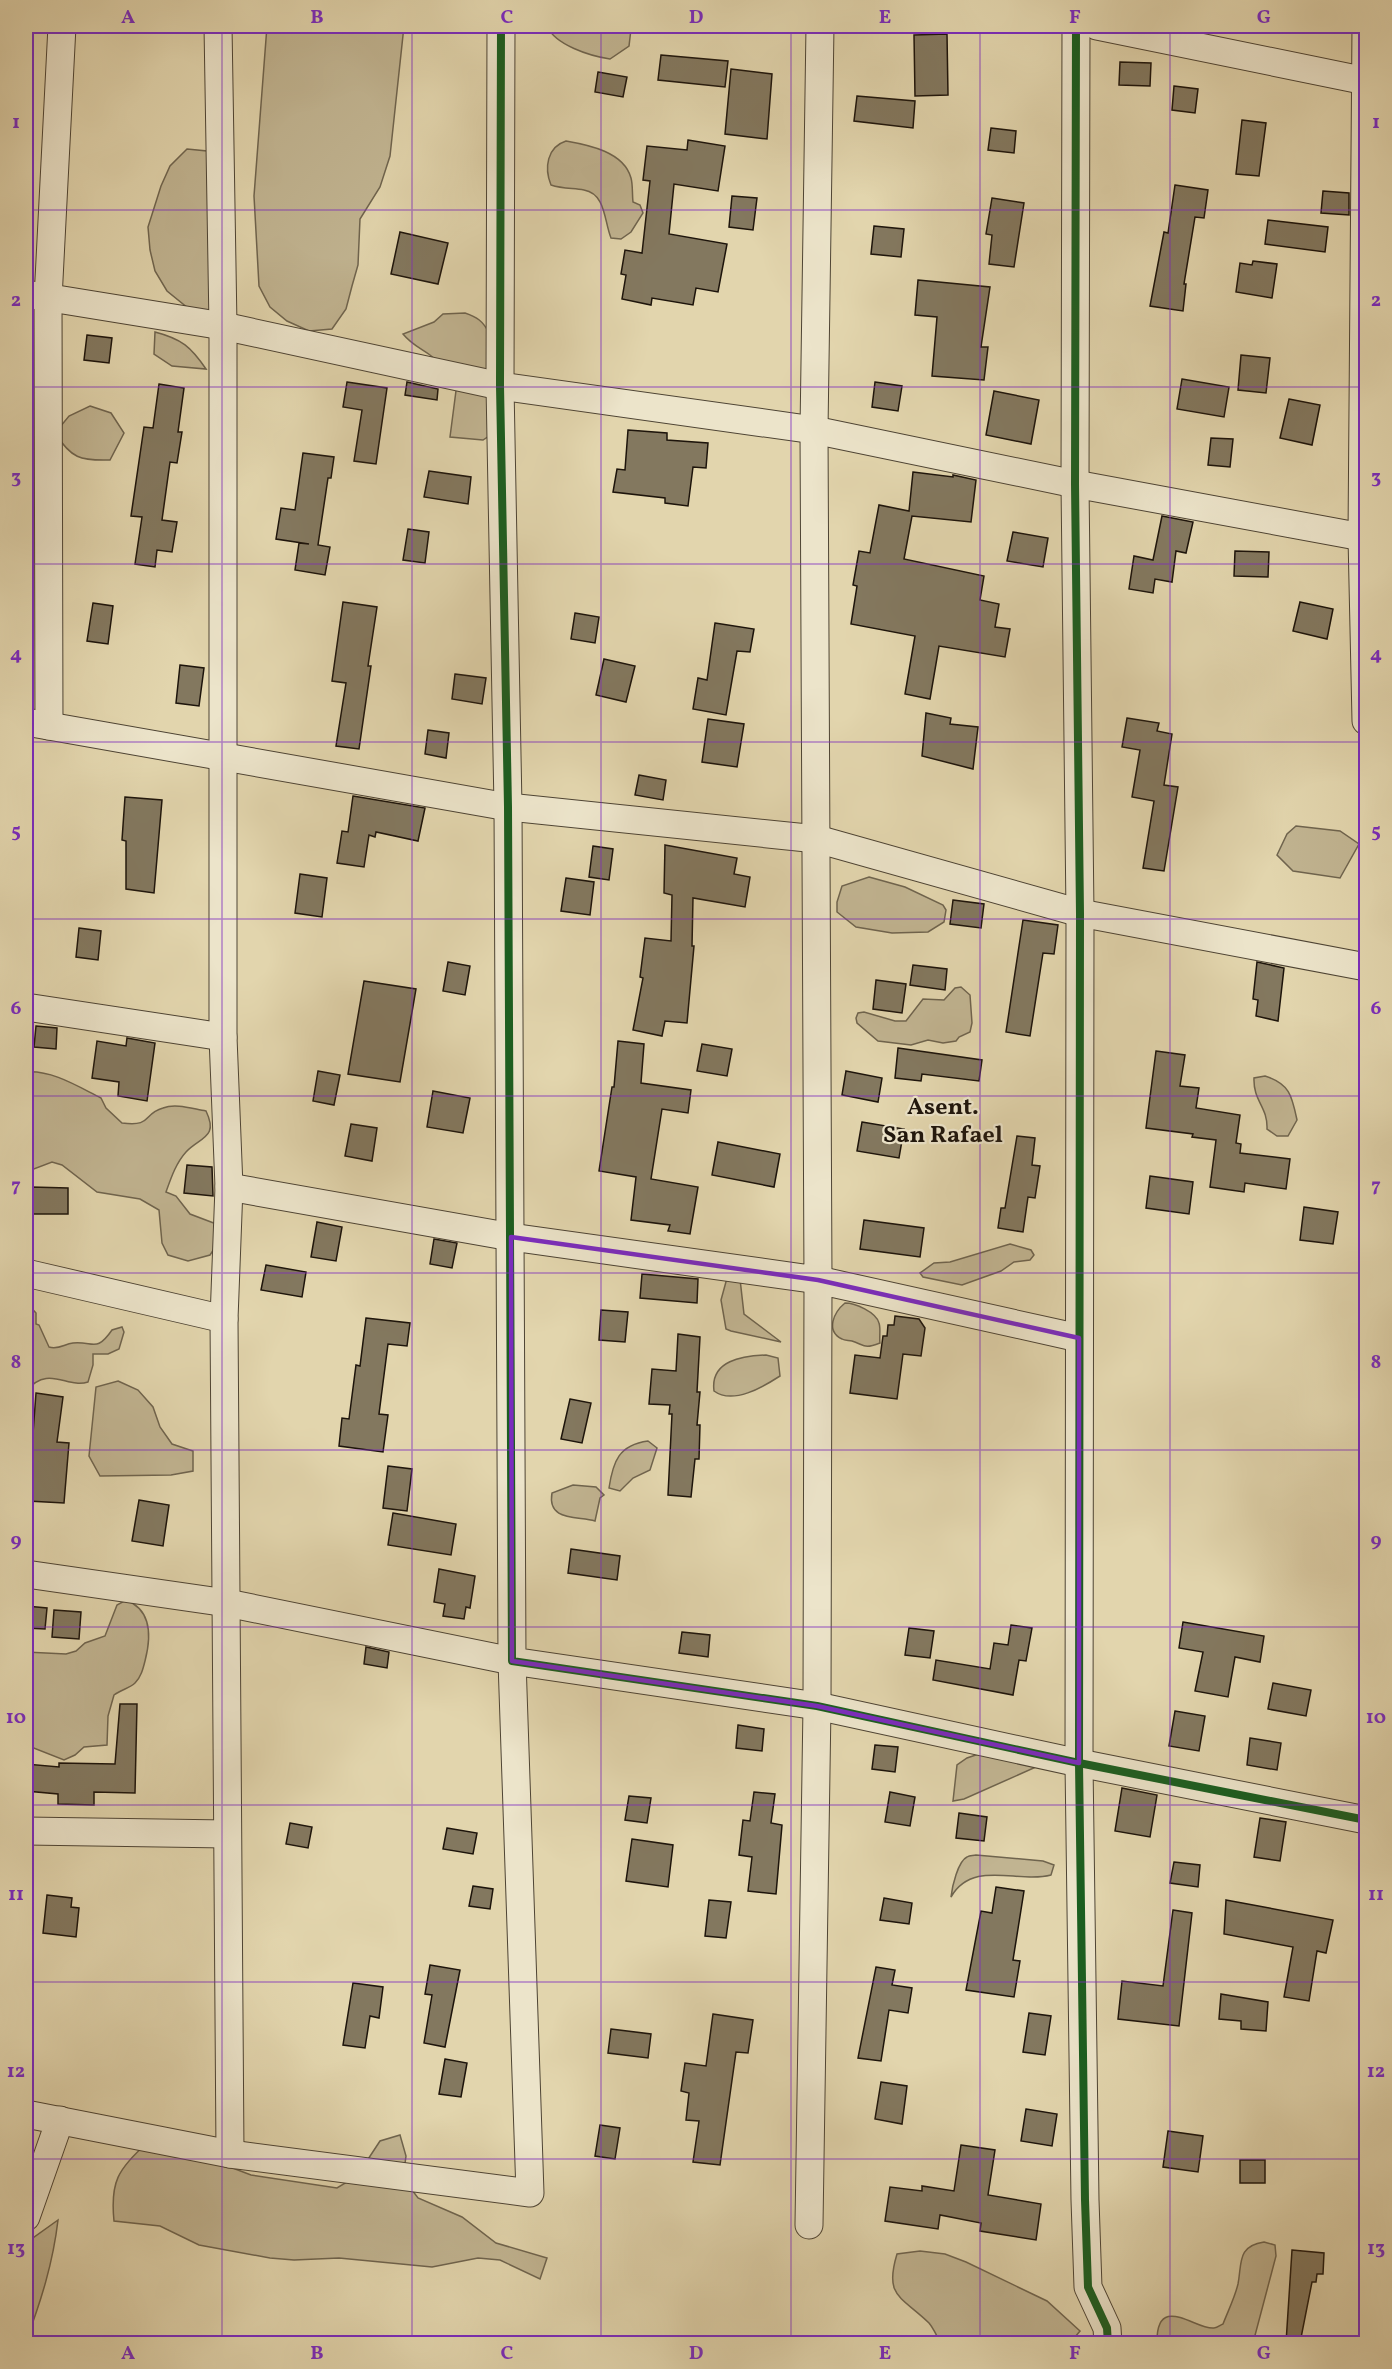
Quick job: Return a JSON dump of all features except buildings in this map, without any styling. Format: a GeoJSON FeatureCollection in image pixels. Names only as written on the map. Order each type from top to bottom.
{"type":"FeatureCollection","features":[{"type":"Feature","properties":{"kind":"street"},"geometry":{"type":"LineString","coordinates":[[62,26],[37,296],[37,724],[508,807],[817,839],[1080,913],[1366,967]]}},
{"type":"Feature","properties":{"kind":"street"},"geometry":{"type":"LineString","coordinates":[[218,26],[223,326],[223,1037],[229,1187],[224,1319],[230,2154]]}},
{"type":"Feature","properties":{"kind":"street"},"geometry":{"type":"LineString","coordinates":[[26,2114],[230,2154],[530,2193],[512,1661],[508,807],[500,386],[501,26]]}},
{"type":"Feature","properties":{"kind":"street"},"geometry":{"type":"LineString","coordinates":[[809,2225],[817,1706],[817,839],[814,430],[820,26]]}},
{"type":"Feature","properties":{"kind":"street"},"geometry":{"type":"LineString","coordinates":[[1076,26],[1075,484],[1080,913],[1079,1763],[1085,2200],[1089,2287],[1107,2328],[1108,2343]]}},
{"type":"Feature","properties":{"kind":"street"},"geometry":{"type":"LineString","coordinates":[[1097,26],[1365,81]]}},
{"type":"Feature","properties":{"kind":"street"},"geometry":{"type":"LineString","coordinates":[[1366,26],[1362,537],[1366,721]]}},
{"type":"Feature","properties":{"kind":"street"},"geometry":{"type":"LineString","coordinates":[[37,296],[223,326],[500,386],[814,430],[1075,484],[1362,537]]}},
{"type":"Feature","properties":{"kind":"street"},"geometry":{"type":"LineString","coordinates":[[26,1007],[223,1037]]}},
{"type":"Feature","properties":{"kind":"street"},"geometry":{"type":"LineString","coordinates":[[229,1187],[511,1237],[818,1280],[1079,1338]]}},
{"type":"Feature","properties":{"kind":"street"},"geometry":{"type":"LineString","coordinates":[[26,1273],[224,1319]]}},
{"type":"Feature","properties":{"kind":"street"},"geometry":{"type":"LineString","coordinates":[[26,1574],[227,1603],[512,1661],[817,1706],[1079,1763],[1366,1820]]}},
{"type":"Feature","properties":{"kind":"street"},"geometry":{"type":"LineString","coordinates":[[26,1831],[226,1834]]}},
{"type":"Feature","properties":{"kind":"street"},"geometry":{"type":"LineString","coordinates":[[26,2217],[60,2120]]}},
{"type":"Feature","properties":{"kind":"highlighted area"},"geometry":{"type":"Polygon","coordinates":[[[511,1237],[818,1280],[1079,1338],[1079,1763],[817,1706],[512,1661],[511,1237]]]}},
{"type":"Feature","properties":{"kind":"shaded area"},"geometry":{"type":"Polygon","coordinates":[[[267,26],[404,26],[390,156],[380,187],[360,219],[358,265],[346,309],[332,329],[309,331],[287,321],[270,307],[259,286],[254,196],[267,26]]]}},
{"type":"Feature","properties":{"kind":"shaded area"},"geometry":{"type":"Polygon","coordinates":[[[547,26],[624,26],[631,29],[629,46],[610,59],[602,58],[565,44],[551,33],[547,26]]]}},
{"type":"Feature","properties":{"kind":"shaded area"},"geometry":{"type":"Polygon","coordinates":[[[566,141],[604,151],[621,162],[627,169],[632,181],[633,202],[640,205],[643,213],[631,232],[621,239],[611,238],[603,209],[597,197],[584,190],[551,185],[548,165],[551,153],[566,141]]]}},
{"type":"Feature","properties":{"kind":"shaded area"},"geometry":{"type":"Polygon","coordinates":[[[187,149],[207,151],[219,313],[188,308],[167,291],[155,271],[150,250],[148,227],[161,186],[170,166],[187,149]]]}},
{"type":"Feature","properties":{"kind":"shaded area"},"geometry":{"type":"Polygon","coordinates":[[[465,313],[479,320],[489,333],[492,434],[483,440],[450,437],[457,383],[442,364],[403,334],[434,322],[443,314],[465,313]]]}},
{"type":"Feature","properties":{"kind":"shaded area"},"geometry":{"type":"Polygon","coordinates":[[[155,332],[185,345],[206,369],[172,366],[154,354],[155,332]]]}},
{"type":"Feature","properties":{"kind":"shaded area"},"geometry":{"type":"Polygon","coordinates":[[[90,406],[111,413],[124,433],[110,460],[91,460],[77,456],[66,448],[55,433],[69,416],[90,406]]]}},
{"type":"Feature","properties":{"kind":"shaded area"},"geometry":{"type":"Polygon","coordinates":[[[1296,826],[1340,831],[1359,844],[1340,878],[1293,871],[1277,855],[1287,834],[1296,826]]]}},
{"type":"Feature","properties":{"kind":"shaded area"},"geometry":{"type":"Polygon","coordinates":[[[869,877],[905,887],[943,905],[946,910],[944,922],[928,932],[892,933],[856,927],[837,912],[837,902],[842,886],[869,877]]]}},
{"type":"Feature","properties":{"kind":"shaded area"},"geometry":{"type":"Polygon","coordinates":[[[961,987],[970,995],[972,1023],[970,1032],[956,1041],[943,1043],[928,1040],[911,1045],[878,1041],[857,1023],[858,1013],[864,1012],[895,1021],[906,1021],[923,999],[944,1000],[955,988],[961,987]]]}},
{"type":"Feature","properties":{"kind":"shaded area"},"geometry":{"type":"Polygon","coordinates":[[[26,1072],[55,1076],[101,1098],[106,1108],[122,1123],[143,1122],[152,1113],[168,1107],[179,1106],[206,1111],[209,1132],[182,1156],[166,1192],[176,1196],[190,1214],[219,1225],[216,1246],[210,1255],[188,1261],[168,1255],[162,1243],[159,1210],[140,1199],[97,1192],[62,1165],[52,1162],[26,1172],[26,1072]]]}},
{"type":"Feature","properties":{"kind":"shaded area"},"geometry":{"type":"Polygon","coordinates":[[[1265,1076],[1280,1083],[1289,1092],[1297,1120],[1288,1136],[1277,1136],[1267,1129],[1267,1121],[1254,1086],[1254,1078],[1265,1076]]]}},
{"type":"Feature","properties":{"kind":"shaded area"},"geometry":{"type":"Polygon","coordinates":[[[1010,1244],[1031,1250],[1034,1255],[1030,1260],[1014,1262],[1001,1271],[962,1285],[923,1277],[920,1273],[934,1263],[950,1262],[1010,1244]]]}},
{"type":"Feature","properties":{"kind":"shaded area"},"geometry":{"type":"Polygon","coordinates":[[[727,1278],[740,1279],[744,1314],[781,1342],[726,1329],[721,1300],[727,1278]]]}},
{"type":"Feature","properties":{"kind":"shaded area"},"geometry":{"type":"Polygon","coordinates":[[[26,1302],[36,1313],[36,1324],[39,1325],[49,1347],[73,1343],[98,1344],[112,1330],[122,1327],[124,1332],[119,1349],[108,1354],[93,1354],[93,1365],[88,1382],[73,1383],[58,1379],[42,1379],[26,1391],[26,1356],[32,1349],[26,1331],[26,1302]]]}},
{"type":"Feature","properties":{"kind":"shaded area"},"geometry":{"type":"Polygon","coordinates":[[[845,1303],[859,1306],[874,1315],[880,1325],[880,1343],[865,1346],[837,1336],[833,1321],[845,1303]]]}},
{"type":"Feature","properties":{"kind":"shaded area"},"geometry":{"type":"Polygon","coordinates":[[[766,1355],[778,1358],[780,1376],[748,1393],[730,1396],[714,1391],[717,1372],[723,1366],[738,1359],[766,1355]]]}},
{"type":"Feature","properties":{"kind":"shaded area"},"geometry":{"type":"Polygon","coordinates":[[[118,1381],[138,1390],[153,1407],[160,1427],[172,1444],[193,1451],[193,1471],[171,1475],[100,1476],[89,1456],[96,1387],[118,1381]]]}},
{"type":"Feature","properties":{"kind":"shaded area"},"geometry":{"type":"Polygon","coordinates":[[[648,1441],[657,1448],[650,1470],[633,1478],[620,1491],[609,1488],[615,1462],[619,1456],[630,1446],[648,1441]]]}},
{"type":"Feature","properties":{"kind":"shaded area"},"geometry":{"type":"Polygon","coordinates":[[[573,1485],[596,1487],[604,1495],[600,1498],[595,1521],[564,1516],[554,1508],[552,1493],[573,1485]]]}},
{"type":"Feature","properties":{"kind":"shaded area"},"geometry":{"type":"Polygon","coordinates":[[[126,1600],[135,1605],[145,1618],[148,1626],[147,1652],[139,1678],[133,1685],[114,1695],[108,1716],[107,1745],[84,1747],[75,1755],[64,1760],[26,1745],[26,1652],[66,1654],[76,1651],[85,1643],[105,1636],[117,1605],[126,1600]]]}},
{"type":"Feature","properties":{"kind":"shaded area"},"geometry":{"type":"Polygon","coordinates":[[[999,1747],[1036,1767],[964,1799],[953,1801],[957,1765],[967,1758],[999,1747]]]}},
{"type":"Feature","properties":{"kind":"shaded area"},"geometry":{"type":"Polygon","coordinates":[[[976,1855],[1043,1861],[1054,1865],[1051,1875],[1025,1877],[997,1875],[971,1879],[960,1886],[951,1897],[958,1869],[964,1859],[976,1855]]]}},
{"type":"Feature","properties":{"kind":"shaded area"},"geometry":{"type":"Polygon","coordinates":[[[400,2135],[406,2156],[403,2178],[418,2198],[462,2217],[496,2243],[547,2258],[540,2279],[500,2260],[478,2258],[432,2267],[339,2258],[294,2260],[270,2258],[199,2245],[160,2226],[114,2221],[113,2196],[118,2177],[129,2161],[147,2143],[209,2159],[251,2175],[337,2188],[357,2176],[380,2141],[400,2135]]]}},
{"type":"Feature","properties":{"kind":"shaded area"},"geometry":{"type":"Polygon","coordinates":[[[58,2220],[46,2282],[26,2341],[26,2243],[58,2220]]]}},
{"type":"Feature","properties":{"kind":"shaded area"},"geometry":{"type":"Polygon","coordinates":[[[1264,2242],[1275,2245],[1276,2256],[1253,2343],[1157,2343],[1158,2328],[1163,2319],[1170,2316],[1207,2327],[1215,2328],[1223,2324],[1237,2289],[1242,2257],[1249,2247],[1264,2242]]]}},
{"type":"Feature","properties":{"kind":"shaded area"},"geometry":{"type":"Polygon","coordinates":[[[920,2251],[945,2254],[966,2262],[1047,2301],[1080,2331],[1070,2343],[941,2343],[929,2323],[903,2301],[894,2288],[893,2268],[897,2254],[920,2251]]]}},
{"type":"Feature","properties":{"kind":"cycle path"},"geometry":{"type":"LineString","coordinates":[[501,26],[500,386],[508,807],[512,1661],[817,1706],[1079,1763],[1366,1820]]}},
{"type":"Feature","properties":{"kind":"cycle path"},"geometry":{"type":"LineString","coordinates":[[1076,26],[1075,484],[1080,913],[1079,1763],[1085,2200],[1088,2287],[1107,2328],[1108,2344]]}},
{"type":"Feature","properties":{"kind":"district","name":"Asent. San Rafael"},"geometry":{"type":"Point","coordinates":[943,1122]}}]}
